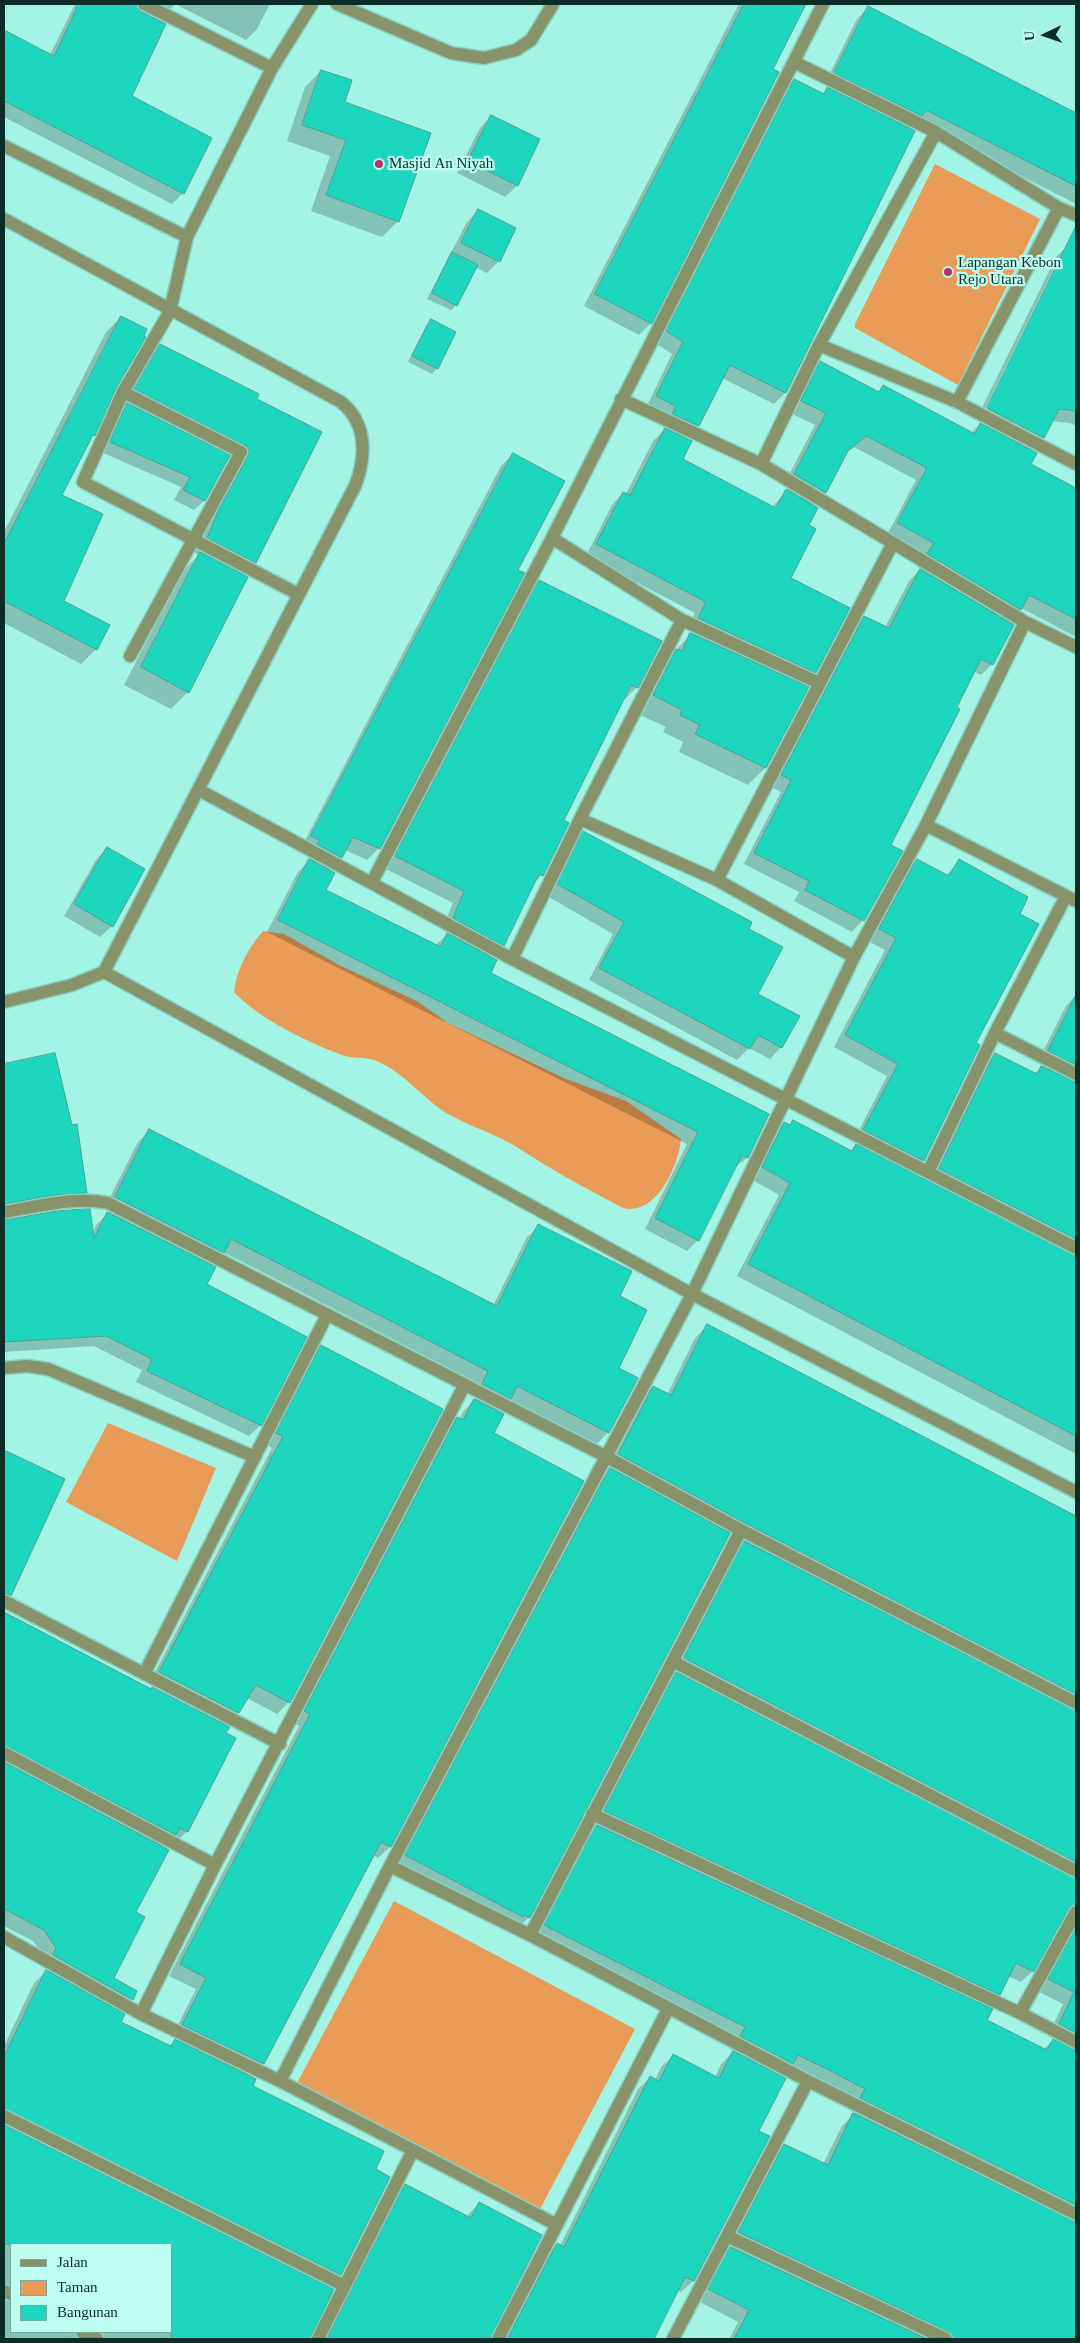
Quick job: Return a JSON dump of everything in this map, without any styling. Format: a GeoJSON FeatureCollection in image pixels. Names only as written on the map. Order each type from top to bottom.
{"type":"FeatureCollection","features":[{"type":"Feature","properties":{"kind":"street"},"geometry":{"type":"LineString","coordinates":[[144,4],[272,68]]}},
{"type":"Feature","properties":{"kind":"street"},"geometry":{"type":"LineString","coordinates":[[298,594],[83,482],[123,392],[170,311],[187,237],[272,68],[312,4]]}},
{"type":"Feature","properties":{"kind":"street"},"geometry":{"type":"LineString","coordinates":[[337,4],[451,53],[484,58],[516,50],[531,40],[553,4]]}},
{"type":"Feature","properties":{"kind":"street"},"geometry":{"type":"LineString","coordinates":[[372,882],[552,538],[823,4]]}},
{"type":"Feature","properties":{"kind":"street"},"geometry":{"type":"LineString","coordinates":[[794,62],[936,132],[1059,208],[1076,215]]}},
{"type":"Feature","properties":{"kind":"street"},"geometry":{"type":"LineString","coordinates":[[761,464],[819,345],[936,132]]}},
{"type":"Feature","properties":{"kind":"street"},"geometry":{"type":"LineString","coordinates":[[4,146],[187,237]]}},
{"type":"Feature","properties":{"kind":"street"},"geometry":{"type":"LineString","coordinates":[[957,402],[1059,208]]}},
{"type":"Feature","properties":{"kind":"street"},"geometry":{"type":"LineString","coordinates":[[4,219],[340,402],[355,417],[363,444],[363,465],[356,484],[298,594],[200,790],[104,972],[72,985],[4,1002]]}},
{"type":"Feature","properties":{"kind":"street"},"geometry":{"type":"LineString","coordinates":[[819,345],[957,402],[1076,464]]}},
{"type":"Feature","properties":{"kind":"street"},"geometry":{"type":"LineString","coordinates":[[123,392],[241,452],[130,656]]}},
{"type":"Feature","properties":{"kind":"street"},"geometry":{"type":"LineString","coordinates":[[621,399],[761,464],[1025,622],[1076,647]]}},
{"type":"Feature","properties":{"kind":"street"},"geometry":{"type":"LineString","coordinates":[[552,538],[682,620],[819,683]]}},
{"type":"Feature","properties":{"kind":"street"},"geometry":{"type":"LineString","coordinates":[[716,880],[892,543]]}},
{"type":"Feature","properties":{"kind":"street"},"geometry":{"type":"LineString","coordinates":[[512,959],[580,818],[682,620]]}},
{"type":"Feature","properties":{"kind":"street"},"geometry":{"type":"LineString","coordinates":[[280,2081],[390,1866],[692,1294],[854,956],[926,825],[1025,622]]}},
{"type":"Feature","properties":{"kind":"street"},"geometry":{"type":"LineString","coordinates":[[200,790],[512,959],[1076,1248]]}},
{"type":"Feature","properties":{"kind":"street"},"geometry":{"type":"LineString","coordinates":[[580,818],[716,880],[854,956]]}},
{"type":"Feature","properties":{"kind":"street"},"geometry":{"type":"LineString","coordinates":[[926,825],[1071,898],[995,1033],[928,1172]]}},
{"type":"Feature","properties":{"kind":"street"},"geometry":{"type":"LineString","coordinates":[[104,972],[692,1294],[1076,1492]]}},
{"type":"Feature","properties":{"kind":"street"},"geometry":{"type":"LineString","coordinates":[[995,1033],[1076,1074]]}},
{"type":"Feature","properties":{"kind":"street"},"geometry":{"type":"LineString","coordinates":[[4,1212],[78,1201],[95,1200],[108,1203],[464,1386],[605,1456],[741,1530],[1076,1703]]}},
{"type":"Feature","properties":{"kind":"street"},"geometry":{"type":"LineString","coordinates":[[144,1674],[327,1315]]}},
{"type":"Feature","properties":{"kind":"street"},"geometry":{"type":"LineString","coordinates":[[4,1368],[27,1366],[48,1369],[255,1457]]}},
{"type":"Feature","properties":{"kind":"street"},"geometry":{"type":"LineString","coordinates":[[140,2014],[215,1865],[280,1744],[464,1386]]}},
{"type":"Feature","properties":{"kind":"street"},"geometry":{"type":"LineString","coordinates":[[530,1935],[592,1814],[674,1662],[741,1530]]}},
{"type":"Feature","properties":{"kind":"street"},"geometry":{"type":"LineString","coordinates":[[4,1601],[280,1744]]}},
{"type":"Feature","properties":{"kind":"street"},"geometry":{"type":"LineString","coordinates":[[674,1662],[1076,1871]]}},
{"type":"Feature","properties":{"kind":"street"},"geometry":{"type":"LineString","coordinates":[[4,1753],[215,1865]]}},
{"type":"Feature","properties":{"kind":"street"},"geometry":{"type":"LineString","coordinates":[[592,1814],[1020,2013],[1076,2042]]}},
{"type":"Feature","properties":{"kind":"street"},"geometry":{"type":"LineString","coordinates":[[390,1866],[530,1935],[808,2081],[1076,2214]]}},
{"type":"Feature","properties":{"kind":"street"},"geometry":{"type":"LineString","coordinates":[[1020,2013],[1076,1912]]}},
{"type":"Feature","properties":{"kind":"street"},"geometry":{"type":"LineString","coordinates":[[4,1937],[140,2014],[280,2081],[412,2152],[557,2225]]}},
{"type":"Feature","properties":{"kind":"street"},"geometry":{"type":"LineString","coordinates":[[498,2339],[668,2009]]}},
{"type":"Feature","properties":{"kind":"street"},"geometry":{"type":"LineString","coordinates":[[673,2339],[808,2081]]}},
{"type":"Feature","properties":{"kind":"street"},"geometry":{"type":"LineString","coordinates":[[4,2116],[345,2286]]}},
{"type":"Feature","properties":{"kind":"street"},"geometry":{"type":"LineString","coordinates":[[318,2339],[412,2152]]}},
{"type":"Feature","properties":{"kind":"street"},"geometry":{"type":"LineString","coordinates":[[728,2236],[946,2339]]}},
{"type":"Feature","properties":{"kind":"street"},"geometry":{"type":"LineString","coordinates":[[84,2333],[97,2339]]}},
{"type":"Feature","properties":{"kind":"green space","name":"Lapangan Kebon Rejo Utara"},"geometry":{"type":"Polygon","coordinates":[[[935,164],[1040,219],[958,385],[855,328],[855,324],[935,164]]]}},
{"type":"Feature","properties":{"kind":"green space"},"geometry":{"type":"Polygon","coordinates":[[[263,931],[284,934],[341,966],[417,1001],[448,1023],[566,1079],[626,1101],[681,1139],[676,1161],[666,1184],[650,1202],[640,1207],[629,1209],[621,1207],[565,1177],[505,1140],[448,1114],[389,1067],[370,1059],[342,1055],[313,1043],[270,1021],[234,992],[235,983],[244,959],[263,931]]]}},
{"type":"Feature","properties":{"kind":"green space"},"geometry":{"type":"Polygon","coordinates":[[[108,1423],[216,1468],[177,1561],[66,1502],[108,1423]]]}},
{"type":"Feature","properties":{"kind":"green space"},"geometry":{"type":"Polygon","coordinates":[[[394,1901],[635,2029],[538,2213],[296,2085],[394,1901]]]}},
{"type":"Feature","properties":{"kind":"building"},"geometry":{"type":"Polygon","coordinates":[[[79,4],[136,4],[140,11],[166,24],[132,96],[212,138],[184,194],[4,101],[4,30],[54,56],[79,4]]]}},
{"type":"Feature","properties":{"kind":"building"},"geometry":{"type":"Polygon","coordinates":[[[744,4],[806,4],[773,69],[779,72],[652,324],[595,294],[744,4]]]}},
{"type":"Feature","properties":{"kind":"building"},"geometry":{"type":"Polygon","coordinates":[[[868,6],[1076,113],[1076,186],[926,110],[922,116],[834,73],[868,6]]]}},
{"type":"Feature","properties":{"kind":"building","name":"Masjid An Niyah"},"geometry":{"type":"Polygon","coordinates":[[[321,70],[352,80],[345,102],[431,133],[399,222],[326,195],[346,140],[302,125],[321,70]]]}},
{"type":"Feature","properties":{"kind":"building"},"geometry":{"type":"Polygon","coordinates":[[[794,79],[824,94],[827,87],[915,131],[786,393],[730,365],[699,426],[672,414],[676,406],[656,396],[683,342],[666,331],[794,79]]]}},
{"type":"Feature","properties":{"kind":"building"},"geometry":{"type":"Polygon","coordinates":[[[491,115],[540,139],[518,186],[468,161],[491,115]]]}},
{"type":"Feature","properties":{"kind":"building"},"geometry":{"type":"Polygon","coordinates":[[[478,209],[516,228],[500,262],[461,243],[478,209]]]}},
{"type":"Feature","properties":{"kind":"building"},"geometry":{"type":"Polygon","coordinates":[[[1076,226],[1076,411],[1059,409],[1044,438],[987,408],[1076,226]]]}},
{"type":"Feature","properties":{"kind":"building"},"geometry":{"type":"Polygon","coordinates":[[[452,252],[478,265],[457,306],[432,293],[452,252]]]}},
{"type":"Feature","properties":{"kind":"building"},"geometry":{"type":"Polygon","coordinates":[[[121,316],[147,329],[144,336],[146,337],[116,388],[95,436],[93,435],[62,495],[103,514],[64,601],[110,625],[97,650],[4,601],[4,544],[121,316]]]}},
{"type":"Feature","properties":{"kind":"building"},"geometry":{"type":"Polygon","coordinates":[[[431,319],[456,332],[438,369],[412,356],[431,319]]]}},
{"type":"Feature","properties":{"kind":"building"},"geometry":{"type":"Polygon","coordinates":[[[160,344],[259,394],[257,399],[322,432],[256,563],[207,538],[219,509],[248,456],[248,447],[134,389],[160,344]]]}},
{"type":"Feature","properties":{"kind":"building"},"geometry":{"type":"Polygon","coordinates":[[[820,361],[879,392],[883,385],[975,434],[980,423],[1037,453],[1031,464],[1076,488],[1076,619],[1029,595],[1021,610],[927,554],[934,543],[897,523],[927,468],[866,436],[848,451],[826,493],[794,474],[826,413],[801,401],[820,361]]]}},
{"type":"Feature","properties":{"kind":"building"},"geometry":{"type":"Polygon","coordinates":[[[127,403],[230,455],[205,501],[183,490],[190,477],[110,442],[127,403]]]}},
{"type":"Feature","properties":{"kind":"building"},"geometry":{"type":"Polygon","coordinates":[[[665,428],[692,441],[683,459],[749,494],[776,508],[786,489],[818,508],[809,525],[816,529],[791,578],[850,608],[816,673],[698,618],[706,602],[596,544],[623,492],[630,495],[665,428]]]}},
{"type":"Feature","properties":{"kind":"building"},"geometry":{"type":"Polygon","coordinates":[[[513,453],[565,481],[518,570],[525,573],[380,849],[353,837],[342,858],[317,844],[319,840],[311,836],[513,453]]]}},
{"type":"Feature","properties":{"kind":"building"},"geometry":{"type":"Polygon","coordinates":[[[200,552],[248,577],[189,693],[141,667],[200,552]]]}},
{"type":"Feature","properties":{"kind":"building"},"geometry":{"type":"Polygon","coordinates":[[[920,569],[1014,625],[993,665],[981,659],[957,707],[960,709],[891,845],[903,851],[864,921],[805,890],[809,881],[754,853],[791,780],[781,775],[864,616],[889,628],[920,569]]]}},
{"type":"Feature","properties":{"kind":"building"},"geometry":{"type":"Polygon","coordinates":[[[539,580],[662,641],[638,688],[631,685],[564,820],[569,823],[543,876],[539,874],[504,946],[453,918],[464,891],[395,856],[539,580]]]}},
{"type":"Feature","properties":{"kind":"building"},"geometry":{"type":"Polygon","coordinates":[[[690,633],[809,687],[766,768],[695,734],[700,725],[680,715],[682,710],[653,695],[676,649],[682,651],[690,633]]]}},
{"type":"Feature","properties":{"kind":"building"},"geometry":{"type":"Polygon","coordinates":[[[583,831],[752,922],[749,929],[783,947],[758,994],[800,1016],[782,1048],[758,1035],[750,1049],[599,968],[624,922],[557,884],[583,831]]]}},
{"type":"Feature","properties":{"kind":"building"},"geometry":{"type":"Polygon","coordinates":[[[107,847],[145,869],[113,927],[74,904],[107,847]]]}},
{"type":"Feature","properties":{"kind":"building"},"geometry":{"type":"Polygon","coordinates":[[[309,859],[335,873],[326,890],[441,947],[447,933],[497,960],[491,973],[769,1114],[748,1158],[742,1155],[699,1241],[655,1218],[698,1132],[278,920],[309,859]]]}},
{"type":"Feature","properties":{"kind":"building"},"geometry":{"type":"Polygon","coordinates":[[[917,859],[949,876],[959,859],[1028,897],[1020,914],[1039,924],[976,1043],[980,1045],[924,1161],[863,1130],[898,1064],[845,1035],[896,938],[879,929],[917,859]]]}},
{"type":"Feature","properties":{"kind":"building"},"geometry":{"type":"Polygon","coordinates":[[[1076,995],[1076,1065],[1048,1051],[1076,995]]]}},
{"type":"Feature","properties":{"kind":"building"},"geometry":{"type":"Polygon","coordinates":[[[55,1053],[72,1125],[77,1124],[87,1193],[55,1195],[4,1204],[4,1064],[55,1053]]]}},
{"type":"Feature","properties":{"kind":"building"},"geometry":{"type":"Polygon","coordinates":[[[995,1053],[1037,1074],[1041,1066],[1076,1082],[1076,1239],[939,1169],[995,1053]]]}},
{"type":"Feature","properties":{"kind":"building"},"geometry":{"type":"Polygon","coordinates":[[[793,1120],[852,1151],[856,1144],[1076,1256],[1076,1436],[748,1264],[790,1183],[762,1167],[784,1122],[790,1125],[793,1120]]]}},
{"type":"Feature","properties":{"kind":"building"},"geometry":{"type":"Polygon","coordinates":[[[149,1129],[497,1306],[538,1224],[632,1271],[620,1296],[647,1310],[619,1368],[638,1378],[609,1433],[517,1386],[511,1399],[482,1384],[488,1371],[231,1239],[224,1253],[115,1197],[149,1129]]]}},
{"type":"Feature","properties":{"kind":"building"},"geometry":{"type":"Polygon","coordinates":[[[90,1209],[94,1238],[107,1212],[216,1267],[207,1284],[307,1337],[262,1426],[147,1371],[152,1359],[106,1336],[4,1342],[4,1220],[57,1211],[90,1209]]]}},
{"type":"Feature","properties":{"kind":"building"},"geometry":{"type":"Polygon","coordinates":[[[707,1324],[1076,1516],[1076,1694],[745,1523],[618,1454],[653,1386],[671,1395],[707,1324]]]}},
{"type":"Feature","properties":{"kind":"building"},"geometry":{"type":"Polygon","coordinates":[[[321,1345],[443,1409],[290,1703],[256,1685],[239,1713],[159,1672],[283,1436],[276,1433],[321,1345]]]}},
{"type":"Feature","properties":{"kind":"building"},"geometry":{"type":"Polygon","coordinates":[[[474,1399],[504,1414],[494,1433],[584,1481],[391,1847],[381,1842],[264,2064],[182,2025],[206,1978],[180,1964],[310,1714],[304,1711],[457,1417],[463,1420],[474,1399]]]}},
{"type":"Feature","properties":{"kind":"building"},"geometry":{"type":"Polygon","coordinates":[[[4,1450],[65,1479],[11,1596],[4,1593],[4,1450]]]}},
{"type":"Feature","properties":{"kind":"building"},"geometry":{"type":"Polygon","coordinates":[[[610,1468],[730,1533],[530,1918],[524,1915],[523,1917],[405,1855],[610,1468]]]}},
{"type":"Feature","properties":{"kind":"building"},"geometry":{"type":"Polygon","coordinates":[[[744,1541],[1076,1711],[1076,1862],[684,1658],[744,1541]]]}},
{"type":"Feature","properties":{"kind":"building"},"geometry":{"type":"Polygon","coordinates":[[[4,1612],[151,1689],[152,1687],[230,1727],[226,1733],[236,1738],[188,1832],[180,1828],[176,1835],[4,1745],[4,1612]]]}},
{"type":"Feature","properties":{"kind":"building"},"geometry":{"type":"Polygon","coordinates":[[[676,1672],[1076,1879],[1076,1904],[1069,1908],[1034,1972],[1016,1963],[1000,1995],[604,1811],[676,1672]]]}},
{"type":"Feature","properties":{"kind":"building"},"geometry":{"type":"Polygon","coordinates":[[[4,1762],[169,1850],[136,1912],[145,1917],[114,1978],[137,1991],[133,2000],[53,1955],[56,1948],[44,1930],[4,1909],[4,1762]]]}},
{"type":"Feature","properties":{"kind":"building"},"geometry":{"type":"Polygon","coordinates":[[[596,1825],[993,2009],[987,2020],[1047,2050],[1053,2039],[1076,2050],[1076,2205],[860,2098],[865,2089],[831,2071],[798,2055],[793,2064],[740,2036],[745,2027],[544,1925],[596,1825]]]}},
{"type":"Feature","properties":{"kind":"building"},"geometry":{"type":"Polygon","coordinates":[[[1076,1928],[1076,2033],[1059,2024],[1074,1992],[1048,1979],[1076,1928]]]}},
{"type":"Feature","properties":{"kind":"building"},"geometry":{"type":"Polygon","coordinates":[[[46,1970],[125,2014],[121,2022],[171,2046],[175,2039],[256,2079],[253,2086],[384,2151],[376,2169],[390,2177],[341,2275],[4,2108],[4,2057],[46,1970]]]}},
{"type":"Feature","properties":{"kind":"building"},"geometry":{"type":"Polygon","coordinates":[[[733,2051],[786,2078],[759,2131],[770,2136],[694,2281],[685,2277],[654,2339],[507,2339],[557,2243],[564,2247],[650,2076],[659,2081],[673,2054],[719,2078],[733,2051]]]}},
{"type":"Feature","properties":{"kind":"building"},"geometry":{"type":"Polygon","coordinates":[[[853,2113],[1076,2222],[1076,2339],[954,2339],[949,2332],[738,2232],[784,2144],[828,2165],[853,2113]]]}},
{"type":"Feature","properties":{"kind":"building"},"geometry":{"type":"Polygon","coordinates":[[[4,2125],[334,2289],[310,2339],[171,2339],[172,2243],[4,2244],[4,2125]]]}},
{"type":"Feature","properties":{"kind":"building"},"geometry":{"type":"Polygon","coordinates":[[[405,2184],[471,2218],[479,2202],[542,2235],[490,2339],[327,2339],[405,2184]]]}},
{"type":"Feature","properties":{"kind":"building"},"geometry":{"type":"Polygon","coordinates":[[[730,2247],[927,2339],[734,2339],[749,2310],[708,2289],[730,2247]]]}},
{"type":"Feature","properties":{"kind":"place","name":"Masjid An Niyah"},"geometry":{"type":"Point","coordinates":[379,164]}},
{"type":"Feature","properties":{"kind":"place","name":"Lapangan Kebon Rejo Utara"},"geometry":{"type":"Point","coordinates":[948,272]}}]}
